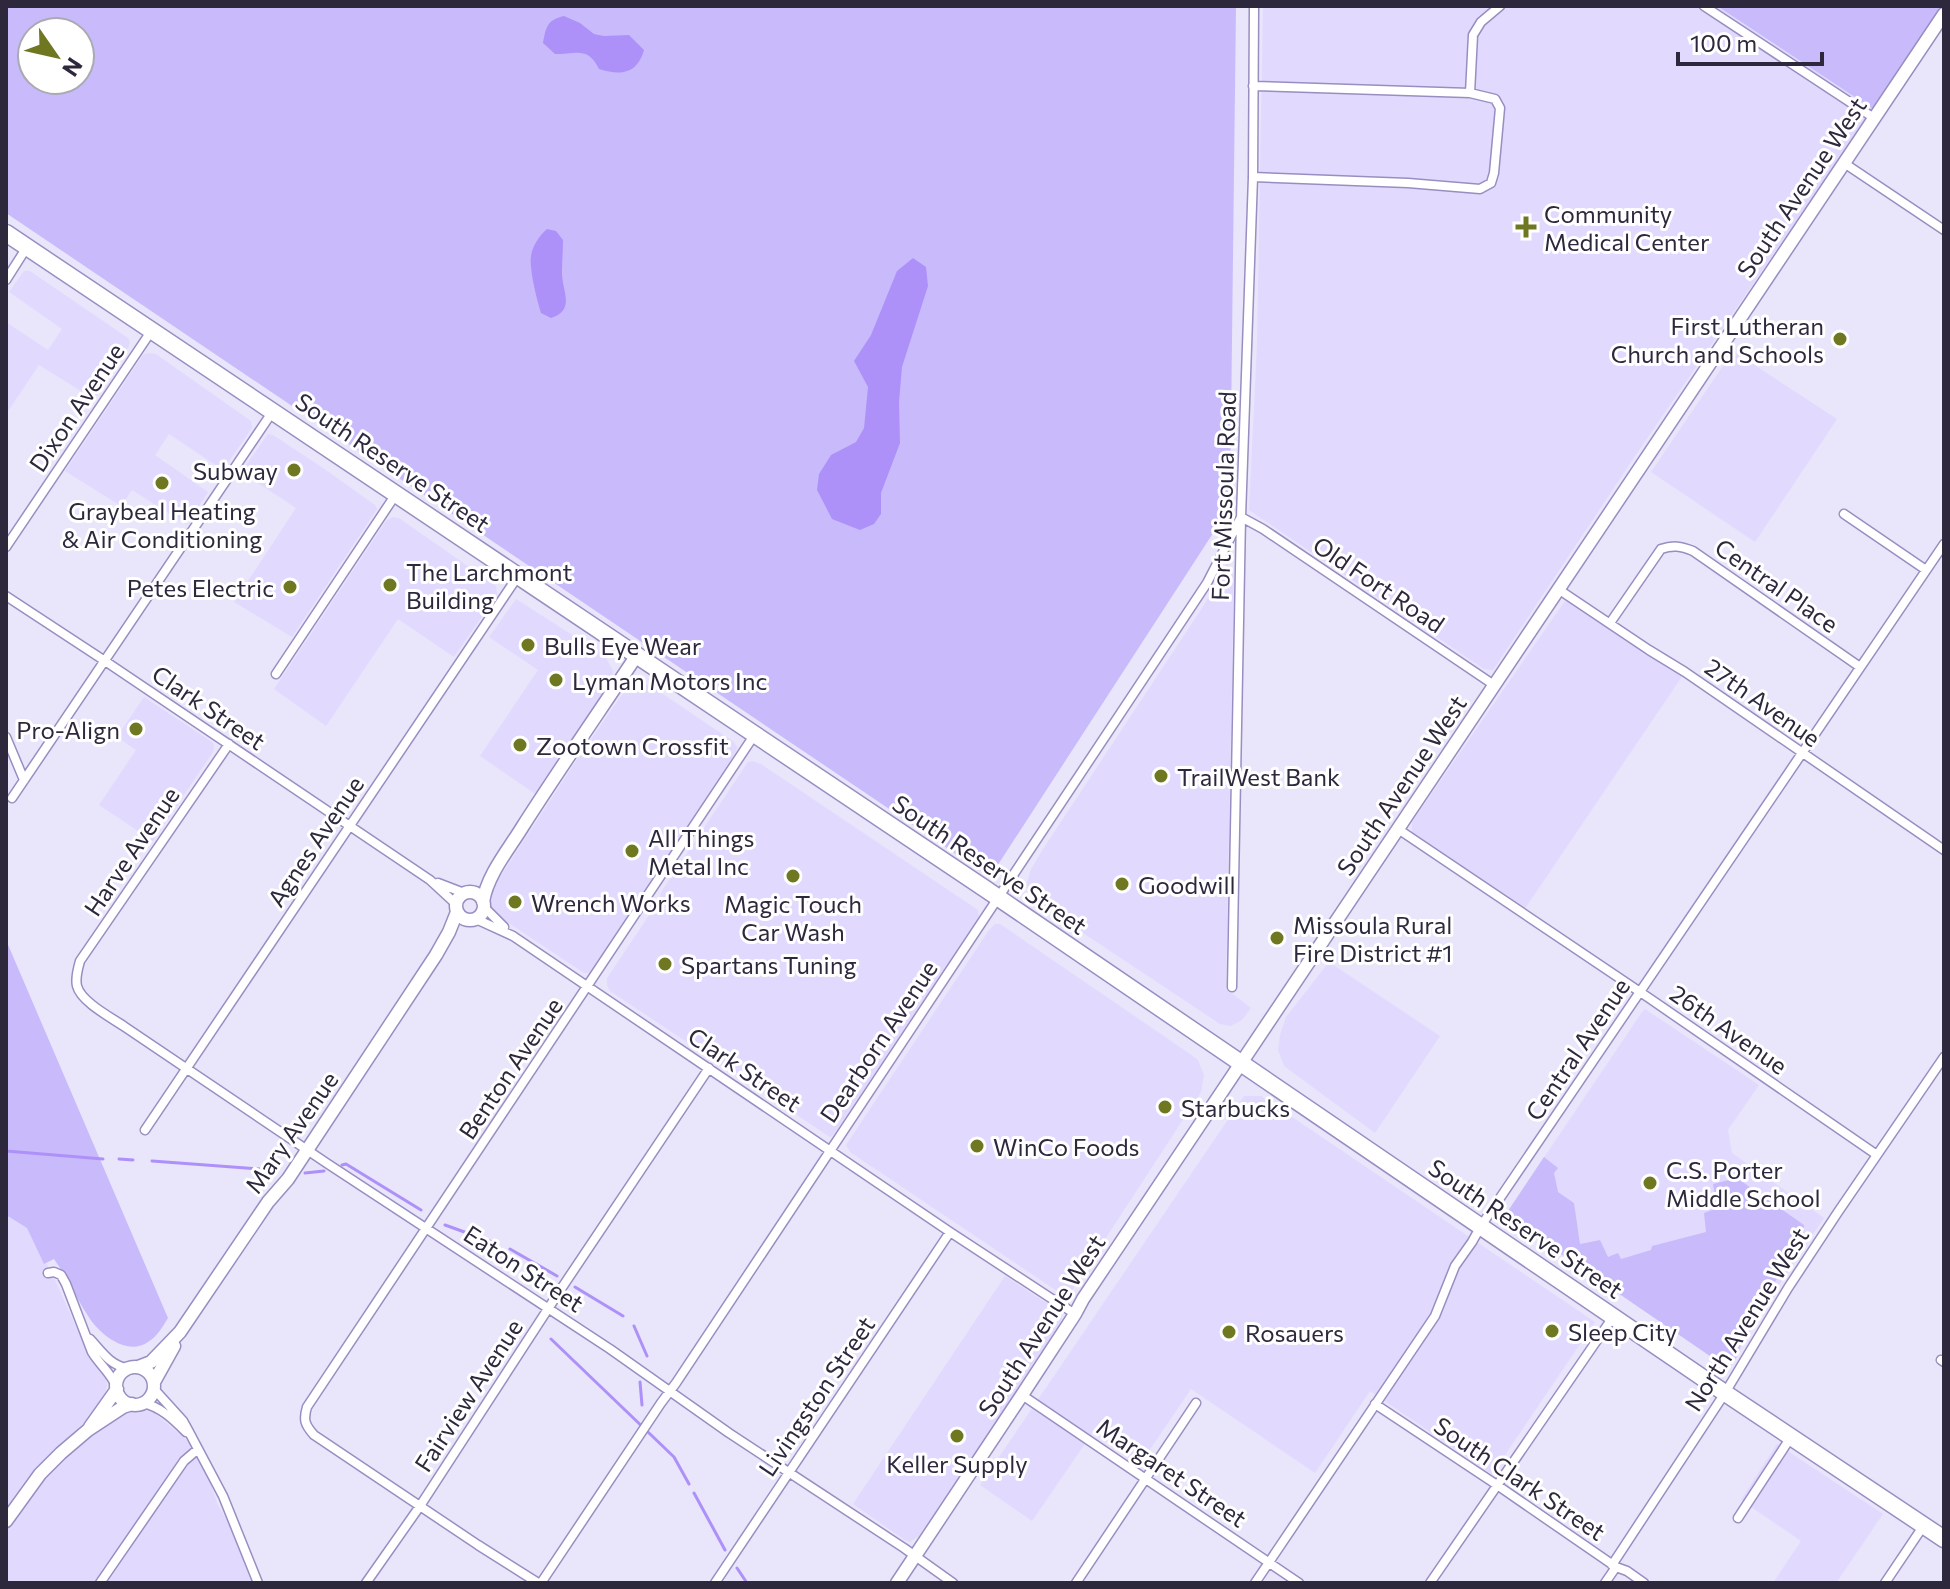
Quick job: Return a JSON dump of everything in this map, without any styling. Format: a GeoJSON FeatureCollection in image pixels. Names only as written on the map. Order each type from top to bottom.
{"type":"FeatureCollection","features":[{"type":"Feature","properties":{"kind":"highway","name":"South Reserve Street"},"geometry":{"type":"LineString","coordinates":[[6,233],[999,897],[1944,1539]]}},
{"type":"Feature","properties":{"kind":"street","name":"Fort Missoula Road"},"geometry":{"type":"LineString","coordinates":[[1232,987],[1241,517],[1253,177],[1254,6]]}},
{"type":"Feature","properties":{"kind":"street"},"geometry":{"type":"LineString","coordinates":[[1470,93],[1473,35],[1481,22],[1500,6]]}},
{"type":"Feature","properties":{"kind":"street"},"geometry":{"type":"LineString","coordinates":[[1704,6],[1874,118]]}},
{"type":"Feature","properties":{"kind":"street","name":"South Avenue West"},"geometry":{"type":"LineString","coordinates":[[897,1583],[1241,1062],[1944,14]]}},
{"type":"Feature","properties":{"kind":"street"},"geometry":{"type":"LineString","coordinates":[[1253,86],[1470,93],[1495,99],[1500,108],[1494,173],[1491,183],[1480,189],[1253,177]]}},
{"type":"Feature","properties":{"kind":"street"},"geometry":{"type":"LineString","coordinates":[[1844,163],[1944,230]]}},
{"type":"Feature","properties":{"kind":"street"},"geometry":{"type":"LineString","coordinates":[[6,280],[28,247]]}},
{"type":"Feature","properties":{"kind":"street","name":"Dixon Avenue"},"geometry":{"type":"LineString","coordinates":[[6,547],[152,330]]}},
{"type":"Feature","properties":{"kind":"street"},"geometry":{"type":"LineString","coordinates":[[12,798],[273,411]]}},
{"type":"Feature","properties":{"kind":"street"},"geometry":{"type":"LineString","coordinates":[[276,674],[397,494]]}},
{"type":"Feature","properties":{"kind":"street"},"geometry":{"type":"LineString","coordinates":[[1844,514],[1926,570]]}},
{"type":"Feature","properties":{"kind":"street","name":"Old Fort Road"},"geometry":{"type":"LineString","coordinates":[[1241,517],[1276,537],[1494,685]]}},
{"type":"Feature","properties":{"kind":"street","name":"Dearborn Avenue"},"geometry":{"type":"LineString","coordinates":[[540,1583],[671,1391],[1207,583],[1241,517]]}},
{"type":"Feature","properties":{"kind":"street","name":"Central Avenue"},"geometry":{"type":"LineString","coordinates":[[1255,1583],[1435,1316],[1455,1266],[1481,1226],[1944,544]]}},
{"type":"Feature","properties":{"kind":"street","name":"Central Place"},"geometry":{"type":"LineString","coordinates":[[1610,623],[1661,549],[1681,546],[1693,551],[1860,667]]}},
{"type":"Feature","properties":{"kind":"street","name":"Agnes Avenue"},"geometry":{"type":"LineString","coordinates":[[145,1130],[518,576]]}},
{"type":"Feature","properties":{"kind":"street","name":"27th Avenue"},"geometry":{"type":"LineString","coordinates":[[1558,589],[1944,850]]}},
{"type":"Feature","properties":{"kind":"street","name":"Clark Street"},"geometry":{"type":"LineString","coordinates":[[6,596],[1075,1314]]}},
{"type":"Feature","properties":{"kind":"street"},"geometry":{"type":"LineString","coordinates":[[465,907],[480,916],[484,894],[498,866],[637,655]]}},
{"type":"Feature","properties":{"kind":"street","name":"Benton Avenue"},"geometry":{"type":"LineString","coordinates":[[420,1506],[314,1435],[303,1418],[307,1407],[755,734]]}},
{"type":"Feature","properties":{"kind":"street"},"geometry":{"type":"LineString","coordinates":[[6,737],[24,780]]}},
{"type":"Feature","properties":{"kind":"street","name":"Harve Avenue"},"geometry":{"type":"LineString","coordinates":[[76,984],[80,961],[229,744]]}},
{"type":"Feature","properties":{"kind":"street","name":"26th Avenue"},"geometry":{"type":"LineString","coordinates":[[1398,829],[1877,1155]]}},
{"type":"Feature","properties":{"kind":"street"},"geometry":{"type":"LineString","coordinates":[[465,907],[498,866]]}},
{"type":"Feature","properties":{"kind":"street"},"geometry":{"type":"LineString","coordinates":[[465,907],[478,894],[513,936]]}},
{"type":"Feature","properties":{"kind":"street","name":"Mary Avenue"},"geometry":{"type":"LineString","coordinates":[[154,1386],[180,1332],[268,1202],[288,1179],[465,907]]}},
{"type":"Feature","properties":{"kind":"street","name":"Eaton Street"},"geometry":{"type":"LineString","coordinates":[[76,984],[94,1006],[549,1308],[953,1583]]}},
{"type":"Feature","properties":{"kind":"street","name":"North Avenue West"},"geometry":{"type":"LineString","coordinates":[[1605,1583],[1752,1351],[1771,1314],[1944,1057]]}},
{"type":"Feature","properties":{"kind":"street","name":"Fairview Avenue"},"geometry":{"type":"LineString","coordinates":[[366,1583],[709,1068]]}},
{"type":"Feature","properties":{"kind":"street","name":"Livingston Street"},"geometry":{"type":"LineString","coordinates":[[715,1583],[950,1232]]}},
{"type":"Feature","properties":{"kind":"street"},"geometry":{"type":"LineString","coordinates":[[48,1273],[61,1275],[92,1352],[113,1378],[122,1399],[150,1404],[164,1412],[184,1430],[198,1449]]}},
{"type":"Feature","properties":{"kind":"street"},"geometry":{"type":"LineString","coordinates":[[1430,1583],[1614,1316]]}},
{"type":"Feature","properties":{"kind":"street","name":"Mary Avenue"},"geometry":{"type":"LineString","coordinates":[[132,1368],[151,1362],[180,1332]]}},
{"type":"Feature","properties":{"kind":"street"},"geometry":{"type":"LineString","coordinates":[[87,1336],[117,1366],[149,1372],[154,1386],[183,1421],[223,1496],[258,1583]]}},
{"type":"Feature","properties":{"kind":"street"},"geometry":{"type":"LineString","coordinates":[[85,1432],[112,1399],[119,1376],[132,1368]]}},
{"type":"Feature","properties":{"kind":"street"},"geometry":{"type":"LineString","coordinates":[[6,1521],[40,1474],[85,1432],[123,1407],[148,1400],[154,1386]]}},
{"type":"Feature","properties":{"kind":"street","name":"Margaret Street"},"geometry":{"type":"LineString","coordinates":[[1022,1395],[1299,1583]]}},
{"type":"Feature","properties":{"kind":"street"},"geometry":{"type":"LineString","coordinates":[[1076,1583],[1196,1403]]}},
{"type":"Feature","properties":{"kind":"street","name":"South Clark Street"},"geometry":{"type":"LineString","coordinates":[[1375,1404],[1614,1566],[1644,1583]]}},
{"type":"Feature","properties":{"kind":"street"},"geometry":{"type":"LineString","coordinates":[[1738,1518],[1791,1437]]}},
{"type":"Feature","properties":{"kind":"street"},"geometry":{"type":"LineString","coordinates":[[100,1583],[184,1461],[198,1449]]}},
{"type":"Feature","properties":{"kind":"street"},"geometry":{"type":"LineString","coordinates":[[420,1506],[540,1583]]}},
{"type":"Feature","properties":{"kind":"street"},"geometry":{"type":"LineString","coordinates":[[1885,1583],[1924,1525]]}},
{"type":"Feature","properties":{"kind":"shaded area"},"geometry":{"type":"Polygon","coordinates":[[[6,6],[1236,6],[1230,507],[990,877],[6,213],[6,6]]]}},
{"type":"Feature","properties":{"kind":"shaded area","name":"Community Medical Center"},"geometry":{"type":"Polygon","coordinates":[[[1263,6],[1717,6],[1873,109],[1635,456],[1493,670],[1484,669],[1249,510],[1257,345],[1263,6]]]}},
{"type":"Feature","properties":{"kind":"shaded area"},"geometry":{"type":"Polygon","coordinates":[[[1717,6],[1941,6],[1873,109],[1717,6]]]}},
{"type":"Feature","properties":{"kind":"shaded area"},"geometry":{"type":"Polygon","coordinates":[[[564,16],[594,34],[629,35],[644,50],[641,58],[627,71],[614,72],[599,69],[586,54],[555,54],[543,43],[545,33],[551,22],[564,16]]]}},
{"type":"Feature","properties":{"kind":"shaded area"},"geometry":{"type":"Polygon","coordinates":[[[547,229],[556,231],[563,240],[562,273],[566,299],[563,310],[551,318],[541,313],[531,262],[535,245],[547,229]]]}},
{"type":"Feature","properties":{"kind":"shaded area"},"geometry":{"type":"Polygon","coordinates":[[[913,258],[926,267],[928,286],[902,367],[900,443],[881,493],[881,514],[874,524],[860,530],[832,519],[817,490],[819,474],[831,455],[856,442],[864,428],[868,387],[854,361],[871,335],[897,271],[913,258]]]}},
{"type":"Feature","properties":{"kind":"shaded area"},"geometry":{"type":"Polygon","coordinates":[[[24,271],[30,271],[128,338],[128,348],[94,399],[39,365],[6,414],[6,322],[48,350],[62,329],[9,292],[24,271]]]}},
{"type":"Feature","properties":{"kind":"shaded area"},"geometry":{"type":"Polygon","coordinates":[[[1733,351],[1837,419],[1755,542],[1651,472],[1733,351]]]}},
{"type":"Feature","properties":{"kind":"shaded area"},"geometry":{"type":"Polygon","coordinates":[[[147,353],[156,354],[251,421],[252,428],[223,470],[169,434],[155,455],[208,492],[187,525],[132,490],[121,506],[65,471],[147,353]]]}},
{"type":"Feature","properties":{"kind":"shaded area"},"geometry":{"type":"Polygon","coordinates":[[[268,434],[323,468],[377,509],[292,637],[234,602],[296,508],[241,472],[268,434]]]}},
{"type":"Feature","properties":{"kind":"shaded area"},"geometry":{"type":"Polygon","coordinates":[[[399,518],[496,586],[497,595],[454,657],[398,619],[326,726],[274,689],[386,521],[399,518]]]}},
{"type":"Feature","properties":{"kind":"shaded area"},"geometry":{"type":"Polygon","coordinates":[[[1227,564],[1233,568],[1234,578],[1226,989],[1251,1008],[1242,1020],[1231,1026],[1220,1024],[1041,905],[1031,897],[1026,886],[1031,869],[1043,849],[1204,605],[1227,564]]]}},
{"type":"Feature","properties":{"kind":"shaded area"},"geometry":{"type":"Polygon","coordinates":[[[1569,595],[1685,672],[1522,913],[1412,838],[1412,822],[1569,595]]]}},
{"type":"Feature","properties":{"kind":"shaded area"},"geometry":{"type":"Polygon","coordinates":[[[516,599],[605,656],[613,671],[605,692],[537,795],[480,756],[538,670],[489,637],[516,599]]]}},
{"type":"Feature","properties":{"kind":"shaded area"},"geometry":{"type":"Polygon","coordinates":[[[639,683],[651,686],[737,747],[593,970],[584,973],[495,914],[489,909],[486,898],[621,696],[639,683]]]}},
{"type":"Feature","properties":{"kind":"shaded area"},"geometry":{"type":"Polygon","coordinates":[[[144,697],[214,746],[213,752],[153,841],[99,805],[136,750],[117,737],[144,697]]]}},
{"type":"Feature","properties":{"kind":"shaded area"},"geometry":{"type":"Polygon","coordinates":[[[753,761],[978,910],[979,917],[830,1137],[610,991],[607,985],[607,978],[656,905],[663,889],[748,762],[753,761]]]}},
{"type":"Feature","properties":{"kind":"shaded area"},"geometry":{"type":"Polygon","coordinates":[[[995,924],[1000,924],[1190,1054],[1198,1060],[1204,1075],[1201,1092],[1068,1296],[850,1152],[846,1145],[995,924]]]}},
{"type":"Feature","properties":{"kind":"shaded area"},"geometry":{"type":"Polygon","coordinates":[[[6,940],[168,1318],[154,1337],[140,1346],[124,1345],[101,1332],[85,1312],[54,1259],[44,1264],[27,1228],[6,1215],[6,940]]]}},
{"type":"Feature","properties":{"kind":"shaded area"},"geometry":{"type":"Polygon","coordinates":[[[1329,962],[1440,1036],[1375,1133],[1284,1066],[1278,1050],[1286,1017],[1329,962]]]}},
{"type":"Feature","properties":{"kind":"shaded area","name":"C.S. Porter Middle School"},"geometry":{"type":"Polygon","coordinates":[[[1645,1009],[1759,1085],[1728,1130],[1732,1153],[1824,1218],[1762,1310],[1731,1365],[1725,1366],[1506,1214],[1645,1009]]]}},
{"type":"Feature","properties":{"kind":"shaded area"},"geometry":{"type":"Polygon","coordinates":[[[1244,1096],[1261,1096],[1595,1322],[1492,1474],[1370,1391],[1315,1473],[1191,1389],[1140,1464],[1093,1432],[1032,1521],[980,1485],[1244,1096]]]}},
{"type":"Feature","properties":{"kind":"shaded area"},"geometry":{"type":"Polygon","coordinates":[[[1544,1157],[1558,1168],[1554,1173],[1558,1192],[1574,1203],[1580,1244],[1600,1240],[1608,1257],[1618,1253],[1621,1259],[1651,1250],[1652,1246],[1706,1232],[1704,1213],[1717,1208],[1713,1184],[1737,1178],[1804,1225],[1803,1240],[1744,1335],[1731,1365],[1725,1366],[1507,1217],[1506,1214],[1544,1157]]]}},
{"type":"Feature","properties":{"kind":"shaded area"},"geometry":{"type":"Polygon","coordinates":[[[6,1215],[27,1228],[85,1347],[105,1374],[107,1384],[105,1397],[96,1411],[26,1479],[6,1509],[6,1215]]]}},
{"type":"Feature","properties":{"kind":"shaded area"},"geometry":{"type":"Polygon","coordinates":[[[1005,1276],[1059,1311],[1062,1318],[1060,1327],[919,1536],[910,1542],[853,1504],[1005,1276]]]}},
{"type":"Feature","properties":{"kind":"shaded area"},"geometry":{"type":"Polygon","coordinates":[[[140,1408],[153,1412],[189,1442],[208,1475],[217,1503],[233,1531],[254,1583],[6,1583],[6,1529],[36,1487],[80,1441],[120,1412],[140,1408]]]}},
{"type":"Feature","properties":{"kind":"shaded area"},"geometry":{"type":"Polygon","coordinates":[[[1777,1444],[1883,1514],[1836,1583],[1773,1583],[1801,1541],[1741,1500],[1777,1444]]]}},
{"type":"Feature","properties":{"kind":"waterway"},"geometry":{"type":"LineString","coordinates":[[6,1151],[103,1159]]}},
{"type":"Feature","properties":{"kind":"waterway"},"geometry":{"type":"LineString","coordinates":[[119,1159],[133,1160]]}},
{"type":"Feature","properties":{"kind":"waterway"},"geometry":{"type":"LineString","coordinates":[[152,1161],[273,1170]]}},
{"type":"Feature","properties":{"kind":"waterway"},"geometry":{"type":"LineString","coordinates":[[342,1165],[346,1164],[421,1210]]}},
{"type":"Feature","properties":{"kind":"waterway"},"geometry":{"type":"LineString","coordinates":[[305,1173],[324,1171]]}},
{"type":"Feature","properties":{"kind":"waterway"},"geometry":{"type":"LineString","coordinates":[[445,1225],[495,1243]]}},
{"type":"Feature","properties":{"kind":"waterway"},"geometry":{"type":"LineString","coordinates":[[510,1249],[557,1276]]}},
{"type":"Feature","properties":{"kind":"waterway"},"geometry":{"type":"LineString","coordinates":[[575,1287],[623,1316]]}},
{"type":"Feature","properties":{"kind":"waterway"},"geometry":{"type":"LineString","coordinates":[[634,1326],[647,1356]]}},
{"type":"Feature","properties":{"kind":"waterway"},"geometry":{"type":"LineString","coordinates":[[551,1339],[674,1457],[689,1484]]}},
{"type":"Feature","properties":{"kind":"waterway"},"geometry":{"type":"LineString","coordinates":[[640,1382],[642,1405]]}},
{"type":"Feature","properties":{"kind":"waterway"},"geometry":{"type":"LineString","coordinates":[[694,1493],[725,1550]]}},
{"type":"Feature","properties":{"kind":"waterway"},"geometry":{"type":"LineString","coordinates":[[737,1568],[747,1583]]}},
{"type":"Feature","properties":{"kind":"place","name":"Community Medical Center"},"geometry":{"type":"Point","coordinates":[1526,227]}},
{"type":"Feature","properties":{"kind":"place","name":"First Lutheran Church and Schools"},"geometry":{"type":"Point","coordinates":[1840,339]}},
{"type":"Feature","properties":{"kind":"place","name":"Subway"},"geometry":{"type":"Point","coordinates":[294,470]}},
{"type":"Feature","properties":{"kind":"place","name":"Graybeal Heating & Air Conditioning"},"geometry":{"type":"Point","coordinates":[162,483]}},
{"type":"Feature","properties":{"kind":"place","name":"The Larchmont Building"},"geometry":{"type":"Point","coordinates":[390,585]}},
{"type":"Feature","properties":{"kind":"place","name":"Petes Electric"},"geometry":{"type":"Point","coordinates":[290,587]}},
{"type":"Feature","properties":{"kind":"place","name":"Bulls Eye Wear"},"geometry":{"type":"Point","coordinates":[528,645]}},
{"type":"Feature","properties":{"kind":"place","name":"Lyman Motors Inc"},"geometry":{"type":"Point","coordinates":[556,680]}},
{"type":"Feature","properties":{"kind":"place","name":"Pro-Align"},"geometry":{"type":"Point","coordinates":[136,729]}},
{"type":"Feature","properties":{"kind":"place","name":"Zootown Crossfit"},"geometry":{"type":"Point","coordinates":[520,745]}},
{"type":"Feature","properties":{"kind":"place","name":"TrailWest Bank"},"geometry":{"type":"Point","coordinates":[1161,776]}},
{"type":"Feature","properties":{"kind":"place","name":"All Things Metal Inc"},"geometry":{"type":"Point","coordinates":[632,851]}},
{"type":"Feature","properties":{"kind":"place","name":"Magic Touch Car Wash"},"geometry":{"type":"Point","coordinates":[793,876]}},
{"type":"Feature","properties":{"kind":"place","name":"Goodwill"},"geometry":{"type":"Point","coordinates":[1122,884]}},
{"type":"Feature","properties":{"kind":"place","name":"Wrench Works"},"geometry":{"type":"Point","coordinates":[515,902]}},
{"type":"Feature","properties":{"kind":"place","name":"Missoula Rural Fire District #1"},"geometry":{"type":"Point","coordinates":[1277,938]}},
{"type":"Feature","properties":{"kind":"place","name":"Spartans Tuning"},"geometry":{"type":"Point","coordinates":[665,964]}},
{"type":"Feature","properties":{"kind":"place","name":"Starbucks"},"geometry":{"type":"Point","coordinates":[1165,1107]}},
{"type":"Feature","properties":{"kind":"place","name":"WinCo Foods"},"geometry":{"type":"Point","coordinates":[977,1146]}},
{"type":"Feature","properties":{"kind":"place","name":"C.S. Porter Middle School"},"geometry":{"type":"Point","coordinates":[1650,1183]}},
{"type":"Feature","properties":{"kind":"place","name":"Sleep City"},"geometry":{"type":"Point","coordinates":[1552,1331]}},
{"type":"Feature","properties":{"kind":"place","name":"Rosauers"},"geometry":{"type":"Point","coordinates":[1229,1332]}},
{"type":"Feature","properties":{"kind":"place","name":"Keller Supply"},"geometry":{"type":"Point","coordinates":[957,1436]}}]}
